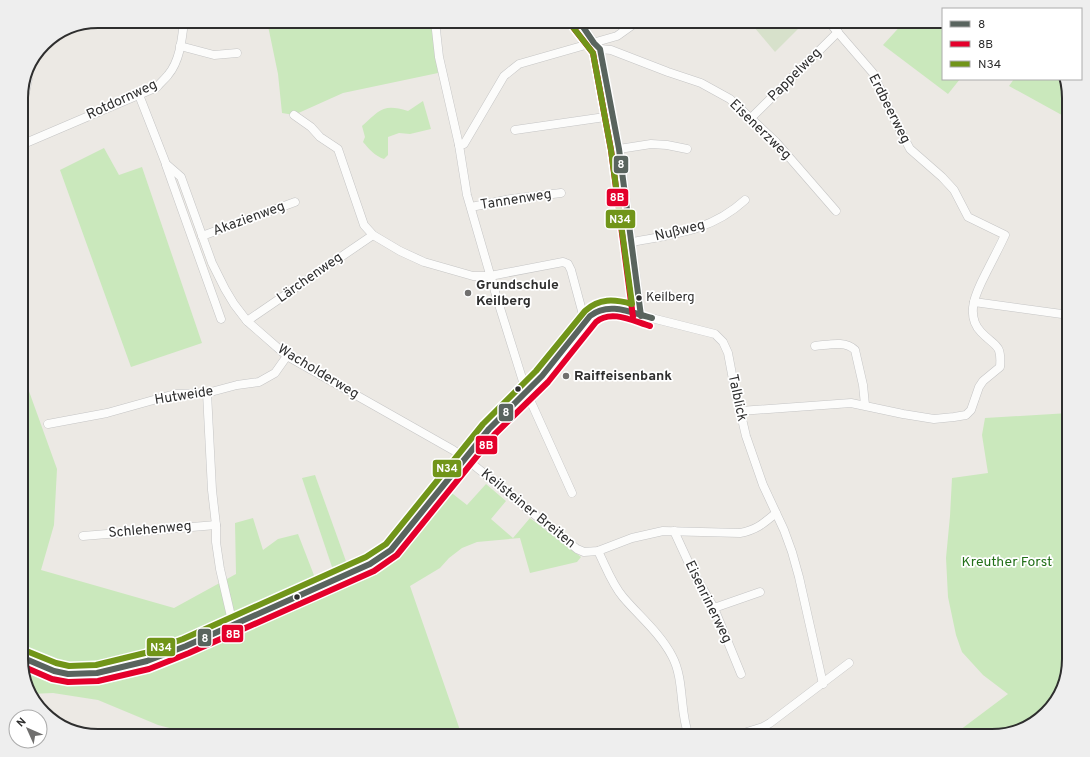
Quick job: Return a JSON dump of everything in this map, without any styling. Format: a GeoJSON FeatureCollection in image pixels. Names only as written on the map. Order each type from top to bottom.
{"type":"FeatureCollection","features":[{"type":"Feature","properties":{"kind":"street","name":"Rotdornweg"},"geometry":{"type":"LineString","coordinates":[[28,142],[157,87],[169,74],[175,62],[180,46],[183,28]]}},
{"type":"Feature","properties":{"kind":"street"},"geometry":{"type":"LineString","coordinates":[[436,28],[439,57],[459,145],[467,195],[472,208],[490,276],[526,391],[572,493]]}},
{"type":"Feature","properties":{"kind":"street"},"geometry":{"type":"LineString","coordinates":[[584,28],[597,46],[619,149],[641,316]]}},
{"type":"Feature","properties":{"kind":"street"},"geometry":{"type":"LineString","coordinates":[[459,145],[464,144],[504,76],[519,64],[597,46],[618,36],[629,28]]}},
{"type":"Feature","properties":{"kind":"street","name":"Erdbeerweg"},"geometry":{"type":"LineString","coordinates":[[834,28],[873,74],[891,113],[910,148],[954,190],[968,217],[1005,235],[977,292],[974,302]]}},
{"type":"Feature","properties":{"kind":"street","name":"Pappelweg"},"geometry":{"type":"LineString","coordinates":[[751,118],[838,32]]}},
{"type":"Feature","properties":{"kind":"street"},"geometry":{"type":"LineString","coordinates":[[180,46],[214,55],[237,53]]}},
{"type":"Feature","properties":{"kind":"street","name":"Eisenerzweg"},"geometry":{"type":"LineString","coordinates":[[597,46],[702,83],[730,99],[776,142],[836,211]]}},
{"type":"Feature","properties":{"kind":"street","name":"Wacholderweg"},"geometry":{"type":"LineString","coordinates":[[139,95],[166,164],[221,319]]}},
{"type":"Feature","properties":{"kind":"street"},"geometry":{"type":"LineString","coordinates":[[294,115],[311,127],[320,137],[338,149],[364,224],[373,235],[424,262],[473,276],[490,276],[563,262],[568,264],[585,322]]}},
{"type":"Feature","properties":{"kind":"street"},"geometry":{"type":"LineString","coordinates":[[515,130],[612,116]]}},
{"type":"Feature","properties":{"kind":"street"},"geometry":{"type":"LineString","coordinates":[[619,149],[651,144],[667,145],[687,149]]}},
{"type":"Feature","properties":{"kind":"street","name":"Wacholderweg"},"geometry":{"type":"LineString","coordinates":[[166,164],[181,177],[212,263],[224,289],[248,321],[287,356],[454,450],[465,458]]}},
{"type":"Feature","properties":{"kind":"street","name":"Tannenweg"},"geometry":{"type":"LineString","coordinates":[[472,208],[511,199],[561,193]]}},
{"type":"Feature","properties":{"kind":"street","name":"Nußweg"},"geometry":{"type":"LineString","coordinates":[[632,242],[686,232],[705,226],[726,216],[745,200]]}},
{"type":"Feature","properties":{"kind":"street","name":"Akazienweg"},"geometry":{"type":"LineString","coordinates":[[202,236],[295,202]]}},
{"type":"Feature","properties":{"kind":"street","name":"Lärchenweg"},"geometry":{"type":"LineString","coordinates":[[248,321],[373,235]]}},
{"type":"Feature","properties":{"kind":"street"},"geometry":{"type":"LineString","coordinates":[[740,411],[851,403],[934,419],[966,415],[971,410],[982,381],[1000,367],[1001,355],[998,348],[976,326],[973,319],[974,302],[1062,314]]}},
{"type":"Feature","properties":{"kind":"street","name":"Talblick"},"geometry":{"type":"LineString","coordinates":[[28,660],[54,671],[82,674],[97,673],[147,661],[186,646],[370,564],[391,550],[499,418],[554,363],[585,322],[595,312],[612,308],[715,334],[723,342],[728,353],[746,436],[762,485],[776,513],[792,552],[823,684]]}},
{"type":"Feature","properties":{"kind":"street"},"geometry":{"type":"LineString","coordinates":[[815,346],[845,344],[851,346],[855,350],[863,385],[865,405]]}},
{"type":"Feature","properties":{"kind":"street","name":"Hutweide"},"geometry":{"type":"LineString","coordinates":[[48,424],[107,413],[175,394],[207,392],[237,385],[259,382],[275,373],[287,356]]}},
{"type":"Feature","properties":{"kind":"street"},"geometry":{"type":"LineString","coordinates":[[207,392],[216,542],[220,569],[233,625]]}},
{"type":"Feature","properties":{"kind":"street","name":"Keilsteiner Breiten"},"geometry":{"type":"LineString","coordinates":[[465,458],[576,549],[584,552],[598,551],[632,538],[663,531],[740,533],[752,531],[776,513]]}},
{"type":"Feature","properties":{"kind":"street","name":"Schlehenweg"},"geometry":{"type":"LineString","coordinates":[[83,536],[216,525]]}},
{"type":"Feature","properties":{"kind":"street","name":"Eisenrinerweg"},"geometry":{"type":"LineString","coordinates":[[674,531],[692,570],[714,608],[741,674]]}},
{"type":"Feature","properties":{"kind":"street"},"geometry":{"type":"LineString","coordinates":[[598,551],[613,582],[622,596],[662,641],[672,656],[678,671],[688,729]]}},
{"type":"Feature","properties":{"kind":"street"},"geometry":{"type":"LineString","coordinates":[[714,608],[760,592]]}},
{"type":"Feature","properties":{"kind":"street"},"geometry":{"type":"LineString","coordinates":[[757,729],[770,723],[849,664]]}},
{"type":"Feature","properties":{"kind":"green space"},"geometry":{"type":"Polygon","coordinates":[[[268,28],[432,28],[438,73],[343,93],[294,115],[282,113],[278,74],[268,28]]]}},
{"type":"Feature","properties":{"kind":"green space"},"geometry":{"type":"Polygon","coordinates":[[[755,28],[799,28],[775,52],[755,28]]]}},
{"type":"Feature","properties":{"kind":"green space"},"geometry":{"type":"Polygon","coordinates":[[[899,28],[942,28],[942,80],[959,80],[948,94],[883,45],[899,28]]]}},
{"type":"Feature","properties":{"kind":"green space"},"geometry":{"type":"Polygon","coordinates":[[[1013,80],[1060,80],[1062,115],[1009,86],[1013,80]]]}},
{"type":"Feature","properties":{"kind":"green space"},"geometry":{"type":"Polygon","coordinates":[[[423,101],[431,129],[410,134],[399,133],[388,137],[388,155],[384,159],[370,150],[363,142],[365,137],[362,126],[378,112],[387,108],[408,111],[423,101]]]}},
{"type":"Feature","properties":{"kind":"green space"},"geometry":{"type":"Polygon","coordinates":[[[104,148],[119,175],[142,167],[202,343],[131,367],[60,170],[104,148]]]}},
{"type":"Feature","properties":{"kind":"green space"},"geometry":{"type":"Polygon","coordinates":[[[28,388],[57,469],[54,525],[41,570],[174,608],[236,574],[235,523],[253,518],[263,550],[278,539],[298,534],[317,583],[370,560],[387,547],[390,553],[444,487],[467,505],[486,484],[506,501],[491,519],[513,538],[530,518],[581,557],[577,562],[530,573],[520,538],[477,542],[462,548],[449,558],[440,568],[410,586],[460,729],[173,729],[158,725],[98,700],[53,693],[37,694],[30,677],[28,663],[28,388]]]}},
{"type":"Feature","properties":{"kind":"green space","name":"Kreuther Forst"},"geometry":{"type":"Polygon","coordinates":[[[1062,413],[1062,659],[1060,677],[1055,690],[1048,702],[1035,715],[1010,727],[992,729],[961,729],[1008,694],[983,675],[962,652],[956,635],[948,597],[946,558],[952,478],[988,473],[982,435],[985,418],[1062,413]]]}},
{"type":"Feature","properties":{"kind":"green space"},"geometry":{"type":"Polygon","coordinates":[[[315,475],[347,564],[332,567],[302,478],[315,475]]]}},
{"type":"Feature","properties":{"kind":"transit line","name":"8B"},"geometry":{"type":"LineString","coordinates":[[574,28],[593,53],[611,150],[633,317]]}},
{"type":"Feature","properties":{"kind":"transit line","name":"N34"},"geometry":{"type":"LineString","coordinates":[[28,652],[56,663],[69,666],[96,665],[145,653],[183,639],[366,557],[386,544],[483,424],[536,371],[585,311],[596,304],[607,301],[619,301],[632,304],[611,150],[593,53],[574,28]]}},
{"type":"Feature","properties":{"kind":"transit line","name":"8"},"geometry":{"type":"LineString","coordinates":[[584,28],[600,49],[619,149],[641,316]]}},
{"type":"Feature","properties":{"kind":"transit line","name":"8"},"geometry":{"type":"LineString","coordinates":[[28,660],[54,671],[68,674],[97,673],[147,661],[186,646],[370,564],[391,550],[489,429],[542,376],[590,316],[605,309],[613,309],[629,311],[652,318]]}},
{"type":"Feature","properties":{"kind":"transit line","name":"8B"},"geometry":{"type":"LineString","coordinates":[[29,669],[52,679],[68,682],[98,681],[149,669],[189,653],[374,571],[397,555],[495,434],[548,382],[596,322],[608,316],[615,316],[650,326]]}},
{"type":"Feature","properties":{"kind":"place","name":"Grundschule Keilberg"},"geometry":{"type":"Point","coordinates":[468,293]}},
{"type":"Feature","properties":{"kind":"place","name":"Keilberg"},"geometry":{"type":"Point","coordinates":[639,298]}},
{"type":"Feature","properties":{"kind":"place","name":"Raiffeisenbank"},"geometry":{"type":"Point","coordinates":[566,376]}}]}
